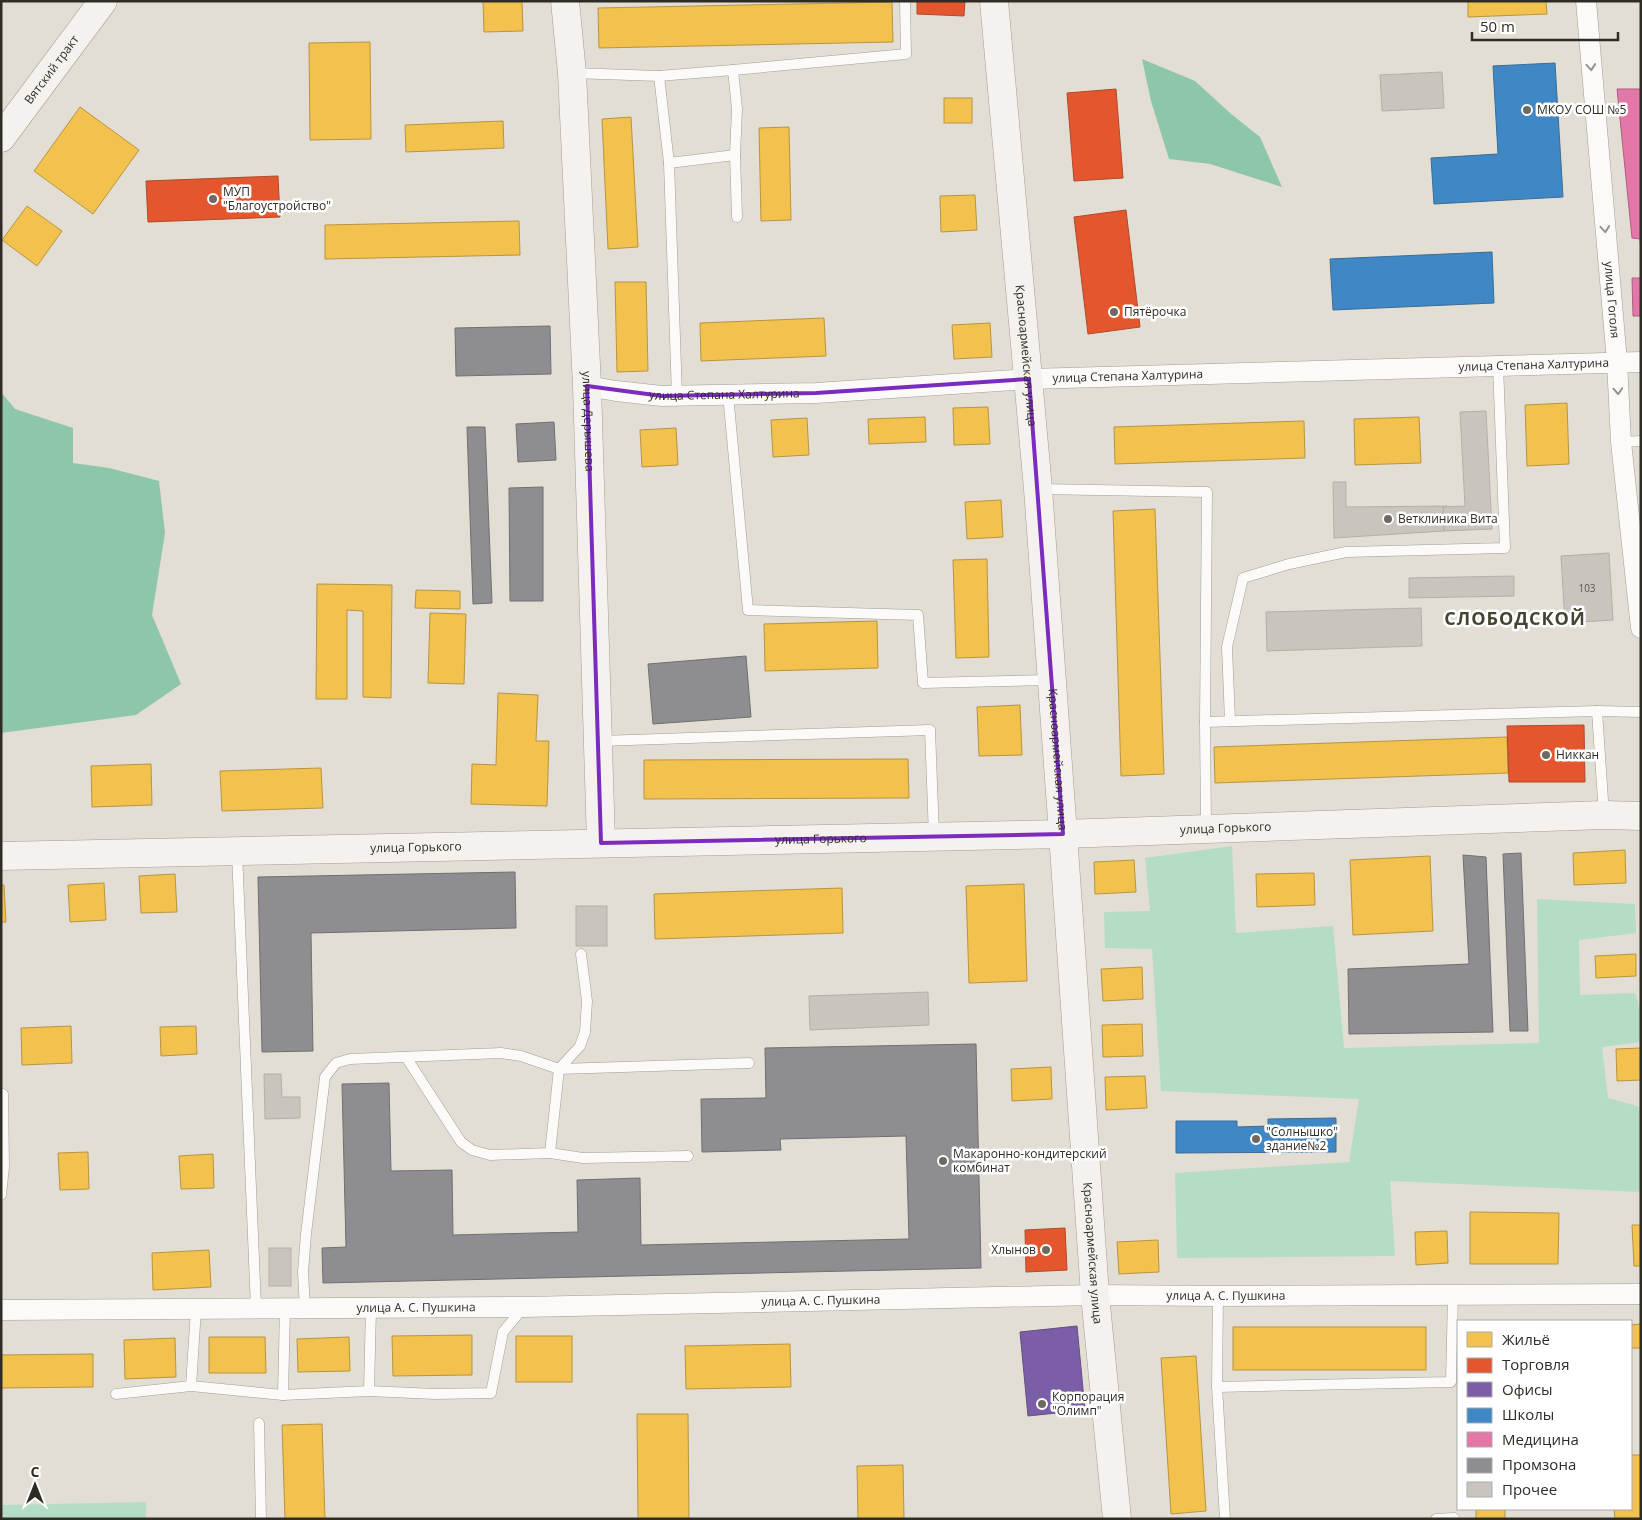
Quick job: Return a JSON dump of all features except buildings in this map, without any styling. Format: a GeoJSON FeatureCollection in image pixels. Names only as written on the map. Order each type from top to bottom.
{"type":"FeatureCollection","features":[{"type":"Feature","properties":{"kind":"street","name":"Вятский тракт"},"geometry":{"type":"LineString","coordinates":[[1,138],[103,1]]}},
{"type":"Feature","properties":{"kind":"street","name":"улица Дерышева"},"geometry":{"type":"LineString","coordinates":[[565,1],[572,73],[587,386],[601,843]]}},
{"type":"Feature","properties":{"kind":"street","name":"Красноармейская улица"},"geometry":{"type":"LineString","coordinates":[[994,1],[1038,489],[1064,834],[1095,1295],[1118,1519]]}},
{"type":"Feature","properties":{"kind":"street","name":"улица Гоголя"},"geometry":{"type":"LineString","coordinates":[[1586,1],[1617,362],[1631,442],[1641,628]]}},
{"type":"Feature","properties":{"kind":"street","name":"улица Степана Халтурина"},"geometry":{"type":"LineString","coordinates":[[587,386],[662,396],[816,393],[1029,379],[1641,362]]}},
{"type":"Feature","properties":{"kind":"street","name":"улица Горького"},"geometry":{"type":"LineString","coordinates":[[1,856],[1064,834],[1604,815],[1641,816]]}},
{"type":"Feature","properties":{"kind":"street","name":"улица А. С. Пушкина"},"geometry":{"type":"LineString","coordinates":[[1,1310],[523,1307],[1095,1295],[1641,1294]]}},
{"type":"Feature","properties":{"kind":"lane"},"geometry":{"type":"LineString","coordinates":[[572,73],[659,76],[906,54],[905,1]]}},
{"type":"Feature","properties":{"kind":"lane"},"geometry":{"type":"LineString","coordinates":[[733,70],[737,109],[735,155],[737,217]]}},
{"type":"Feature","properties":{"kind":"lane"},"geometry":{"type":"LineString","coordinates":[[659,76],[669,163],[677,396]]}},
{"type":"Feature","properties":{"kind":"lane"},"geometry":{"type":"LineString","coordinates":[[669,163],[735,155]]}},
{"type":"Feature","properties":{"kind":"lane"},"geometry":{"type":"LineString","coordinates":[[1230,721],[1227,647],[1243,578],[1289,564],[1346,552],[1505,548],[1498,365]]}},
{"type":"Feature","properties":{"kind":"lane"},"geometry":{"type":"LineString","coordinates":[[728,394],[748,610],[918,615],[923,683],[1052,680]]}},
{"type":"Feature","properties":{"kind":"lane"},"geometry":{"type":"LineString","coordinates":[[1038,489],[1207,492],[1206,830]]}},
{"type":"Feature","properties":{"kind":"lane"},"geometry":{"type":"LineString","coordinates":[[1596,711],[1604,815]]}},
{"type":"Feature","properties":{"kind":"lane"},"geometry":{"type":"LineString","coordinates":[[1205,722],[1596,711],[1641,712]]}},
{"type":"Feature","properties":{"kind":"lane"},"geometry":{"type":"LineString","coordinates":[[598,741],[930,730],[934,837]]}},
{"type":"Feature","properties":{"kind":"lane"},"geometry":{"type":"LineString","coordinates":[[237,851],[256,1308]]}},
{"type":"Feature","properties":{"kind":"lane"},"geometry":{"type":"LineString","coordinates":[[550,1153],[559,1068],[580,1046],[585,1032],[587,1001],[581,954]]}},
{"type":"Feature","properties":{"kind":"lane"},"geometry":{"type":"LineString","coordinates":[[305,1308],[303,1272],[306,1234],[325,1077],[336,1063],[350,1059],[501,1053],[521,1056],[559,1068],[749,1063]]}},
{"type":"Feature","properties":{"kind":"lane"},"geometry":{"type":"LineString","coordinates":[[406,1057],[461,1142],[472,1150],[490,1155],[550,1153],[583,1158],[688,1156]]}},
{"type":"Feature","properties":{"kind":"lane"},"geometry":{"type":"LineString","coordinates":[[1,1195],[4,1167],[3,1094]]}},
{"type":"Feature","properties":{"kind":"lane"},"geometry":{"type":"LineString","coordinates":[[1217,1387],[1451,1382],[1453,1295]]}},
{"type":"Feature","properties":{"kind":"lane"},"geometry":{"type":"LineString","coordinates":[[1218,1296],[1217,1387],[1225,1519]]}},
{"type":"Feature","properties":{"kind":"lane"},"geometry":{"type":"LineString","coordinates":[[116,1394],[191,1386],[283,1395],[369,1391],[435,1394],[491,1393],[503,1332],[523,1307]]}},
{"type":"Feature","properties":{"kind":"lane"},"geometry":{"type":"LineString","coordinates":[[283,1395],[285,1308]]}},
{"type":"Feature","properties":{"kind":"lane"},"geometry":{"type":"LineString","coordinates":[[369,1391],[371,1308]]}},
{"type":"Feature","properties":{"kind":"lane"},"geometry":{"type":"LineString","coordinates":[[191,1386],[196,1309]]}},
{"type":"Feature","properties":{"kind":"lane"},"geometry":{"type":"LineString","coordinates":[[259,1423],[261,1519]]}},
{"type":"Feature","properties":{"kind":"lane"},"geometry":{"type":"LineString","coordinates":[[1436,1519],[1454,1518]]}},
{"type":"Feature","properties":{"kind":"highlighted area"},"geometry":{"type":"Polygon","coordinates":[[[1029,379],[1063,834],[601,843],[587,386],[662,396],[816,393],[1029,379]]]}},
{"type":"Feature","properties":{"kind":"green space"},"geometry":{"type":"Polygon","coordinates":[[[1142,59],[1195,81],[1260,137],[1282,187],[1210,164],[1169,159],[1151,101],[1142,59]]]}},
{"type":"Feature","properties":{"kind":"green space"},"geometry":{"type":"Polygon","coordinates":[[[1,392],[15,409],[73,428],[73,463],[109,468],[159,481],[165,533],[152,615],[181,684],[136,715],[1,733],[1,392]]]}},
{"type":"Feature","properties":{"kind":"green space"},"geometry":{"type":"Polygon","coordinates":[[[1232,846],[1236,933],[1333,926],[1344,1048],[1539,1043],[1537,899],[1635,904],[1636,933],[1579,940],[1580,995],[1635,993],[1641,1011],[1641,1042],[1602,1047],[1608,1098],[1641,1107],[1641,1192],[1390,1181],[1395,1256],[1177,1258],[1175,1173],[1349,1162],[1359,1099],[1161,1091],[1152,949],[1105,948],[1104,912],[1150,911],[1145,858],[1232,846]]]}},
{"type":"Feature","properties":{"kind":"green space"},"geometry":{"type":"Polygon","coordinates":[[[146,1502],[146,1519],[3,1519],[2,1505],[146,1502]]]}},
{"type":"Feature","properties":{"kind":"place","name":"МКОУ СОШ №5"},"geometry":{"type":"Point","coordinates":[1527,110]}},
{"type":"Feature","properties":{"kind":"place","name":"МУП \"Благоустройство\""},"geometry":{"type":"Point","coordinates":[213,199]}},
{"type":"Feature","properties":{"kind":"place","name":"Пятёрочка"},"geometry":{"type":"Point","coordinates":[1114,312]}},
{"type":"Feature","properties":{"kind":"place","name":"Ветклиника Вита"},"geometry":{"type":"Point","coordinates":[1388,519]}},
{"type":"Feature","properties":{"kind":"place","name":"Никкан"},"geometry":{"type":"Point","coordinates":[1546,755]}},
{"type":"Feature","properties":{"kind":"place","name":"\"Солнышко\" здание№2"},"geometry":{"type":"Point","coordinates":[1256,1139]}},
{"type":"Feature","properties":{"kind":"place","name":"Макаронно-кондитерский комбинат"},"geometry":{"type":"Point","coordinates":[943,1161]}},
{"type":"Feature","properties":{"kind":"place","name":"Хлынов"},"geometry":{"type":"Point","coordinates":[1046,1250]}},
{"type":"Feature","properties":{"kind":"place","name":"Корпорация \"Олимп\""},"geometry":{"type":"Point","coordinates":[1042,1404]}},
{"type":"Feature","properties":{"kind":"district","name":"СЛОБОДСКОЙ"},"geometry":{"type":"Point","coordinates":[1515,619]}}]}
